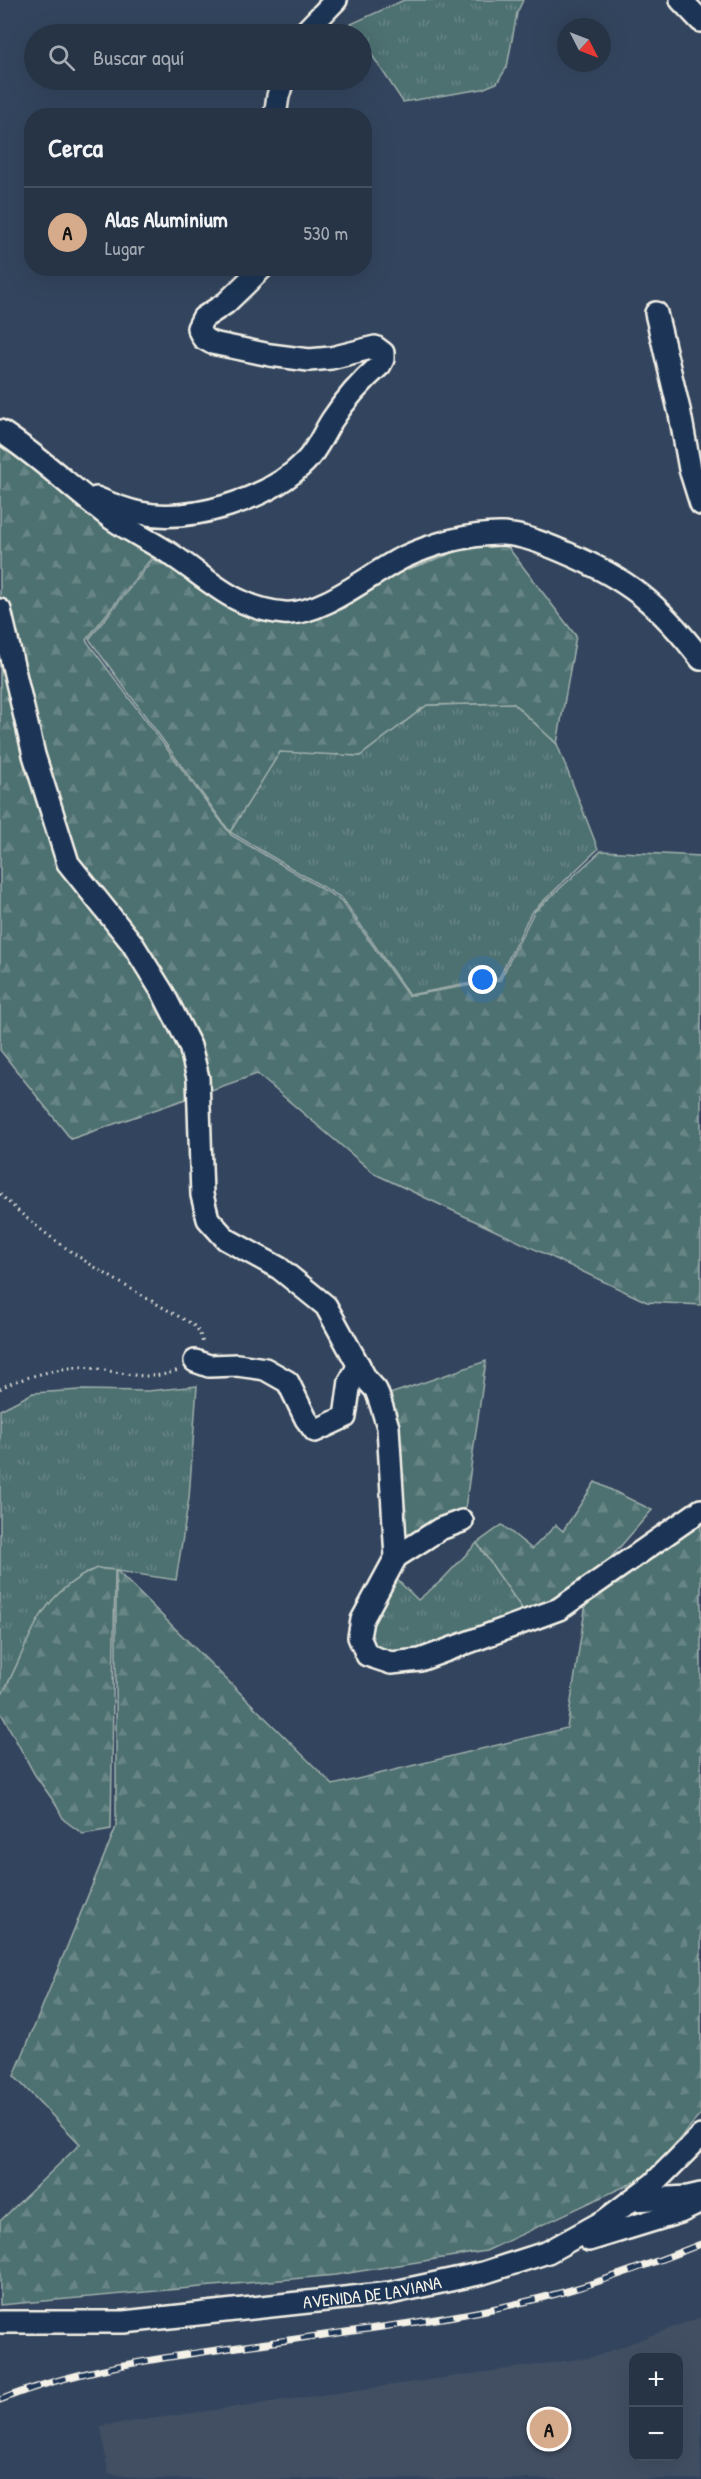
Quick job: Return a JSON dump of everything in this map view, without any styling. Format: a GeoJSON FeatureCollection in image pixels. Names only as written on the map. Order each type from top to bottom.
{"type":"FeatureCollection","features":[{"type":"Feature","properties":{"kind":"street"},"geometry":{"type":"LineString","coordinates":[[313,24],[336,0]]}},
{"type":"Feature","properties":{"kind":"street"},"geometry":{"type":"LineString","coordinates":[[681,0],[701,21]]}},
{"type":"Feature","properties":{"kind":"street"},"geometry":{"type":"LineString","coordinates":[[276,108],[280,90]]}},
{"type":"Feature","properties":{"kind":"street"},"geometry":{"type":"LineString","coordinates":[[69,484],[100,500],[140,513],[167,515],[197,513],[262,491],[283,480],[305,462],[339,410],[361,383],[380,365],[383,353],[375,347],[369,347],[332,358],[309,360],[270,355],[203,338],[198,328],[203,318],[226,303],[254,276]]}},
{"type":"Feature","properties":{"kind":"street"},"geometry":{"type":"LineString","coordinates":[[656,313],[680,414],[690,469],[701,504]]}},
{"type":"Feature","properties":{"kind":"street"},"geometry":{"type":"LineString","coordinates":[[0,431],[111,517],[169,553],[228,596],[243,604],[285,613],[294,612],[327,602],[402,558],[424,549],[464,538],[491,534],[522,537],[575,556],[632,587],[675,626],[701,659]]}},
{"type":"Feature","properties":{"kind":"street"},"geometry":{"type":"LineString","coordinates":[[0,610],[34,755],[68,863],[132,943],[163,993],[190,1046],[198,1078],[202,1195],[208,1220],[226,1239],[279,1268],[326,1306],[366,1379],[376,1390],[388,1426],[396,1557]]}},
{"type":"Feature","properties":{"kind":"street"},"geometry":{"type":"LineString","coordinates":[[195,1361],[209,1366],[252,1366],[284,1378],[315,1431],[345,1417],[350,1380],[359,1365]]}},
{"type":"Feature","properties":{"kind":"street"},"geometry":{"type":"LineString","coordinates":[[462,1521],[440,1529],[396,1557],[362,1620],[359,1637],[367,1655],[391,1663],[420,1660],[559,1608],[701,1510]]}},
{"type":"Feature","properties":{"kind":"street","name":"AVENIDA DE LAVIANA"},"geometry":{"type":"LineString","coordinates":[[0,2322],[124,2322],[390,2293],[483,2273],[548,2252],[604,2221],[654,2183],[701,2136]]}},
{"type":"Feature","properties":{"kind":"street"},"geometry":{"type":"LineString","coordinates":[[633,2200],[688,2197],[701,2194]]}},
{"type":"Feature","properties":{"kind":"street"},"geometry":{"type":"LineString","coordinates":[[548,2252],[680,2212],[701,2202]]}},
{"type":"Feature","properties":{"kind":"path"},"geometry":{"type":"LineString","coordinates":[[0,1194],[38,1228],[74,1255],[192,1324],[199,1331],[203,1345],[195,1361],[175,1372],[143,1377],[79,1367],[7,1384],[0,1389]]}},
{"type":"Feature","properties":{"kind":"shaded area"},"geometry":{"type":"Polygon","coordinates":[[[701,2317],[701,2479],[143,2479],[108,2473],[101,2426],[594,2357],[701,2317]]]}},
{"type":"Feature","properties":{"kind":"green space"},"geometry":{"type":"Polygon","coordinates":[[[404,0],[523,0],[517,13],[507,67],[497,83],[482,89],[403,102],[372,55],[372,24],[351,24],[404,0]]]}},
{"type":"Feature","properties":{"kind":"green space"},"geometry":{"type":"Polygon","coordinates":[[[0,446],[153,556],[86,640],[231,835],[341,900],[408,996],[500,980],[534,912],[601,851],[701,856],[701,1305],[647,1302],[375,1174],[257,1074],[71,1139],[0,1050],[0,446]]]}},
{"type":"Feature","properties":{"kind":"green space"},"geometry":{"type":"Polygon","coordinates":[[[507,546],[576,636],[557,744],[513,703],[427,705],[360,756],[280,752],[230,832],[89,639],[153,559],[264,622],[339,611],[400,572],[467,548],[507,546]]]}},
{"type":"Feature","properties":{"kind":"green space"},"geometry":{"type":"Polygon","coordinates":[[[513,703],[557,744],[598,849],[531,913],[499,978],[409,995],[342,898],[230,832],[280,751],[360,756],[427,705],[513,703]]]}},
{"type":"Feature","properties":{"kind":"green space"},"geometry":{"type":"Polygon","coordinates":[[[486,1361],[464,1516],[403,1547],[387,1395],[486,1361]]]}},
{"type":"Feature","properties":{"kind":"green space"},"geometry":{"type":"Polygon","coordinates":[[[197,1386],[189,1498],[176,1580],[97,1568],[0,1698],[0,1410],[33,1393],[80,1390],[148,1391],[197,1386]]]}},
{"type":"Feature","properties":{"kind":"green space"},"geometry":{"type":"Polygon","coordinates":[[[595,1482],[652,1510],[594,1577],[559,1600],[525,1613],[477,1543],[502,1525],[532,1549],[556,1525],[563,1531],[595,1482]]]}},
{"type":"Feature","properties":{"kind":"green space"},"geometry":{"type":"Polygon","coordinates":[[[701,1525],[701,2114],[647,2176],[486,2251],[336,2275],[0,2305],[0,2221],[80,2144],[14,2076],[116,1827],[116,1570],[333,1785],[567,1728],[586,1603],[701,1525]]]}},
{"type":"Feature","properties":{"kind":"green space"},"geometry":{"type":"Polygon","coordinates":[[[477,1543],[525,1613],[492,1621],[436,1648],[394,1656],[370,1647],[368,1625],[393,1576],[418,1600],[441,1581],[477,1543]]]}},
{"type":"Feature","properties":{"kind":"green space"},"geometry":{"type":"Polygon","coordinates":[[[97,1568],[115,1570],[111,1829],[83,1834],[64,1820],[35,1775],[0,1711],[0,1698],[36,1623],[47,1607],[76,1579],[97,1568]]]}},
{"type":"Feature","properties":{"kind":"railway"},"geometry":{"type":"LineString","coordinates":[[0,2400],[67,2378],[136,2363],[416,2322],[521,2303],[611,2277],[701,2244]]}},
{"type":"Feature","properties":{"kind":"place","name":"Alas Aluminium"},"geometry":{"type":"Point","coordinates":[549,2429]}}]}
